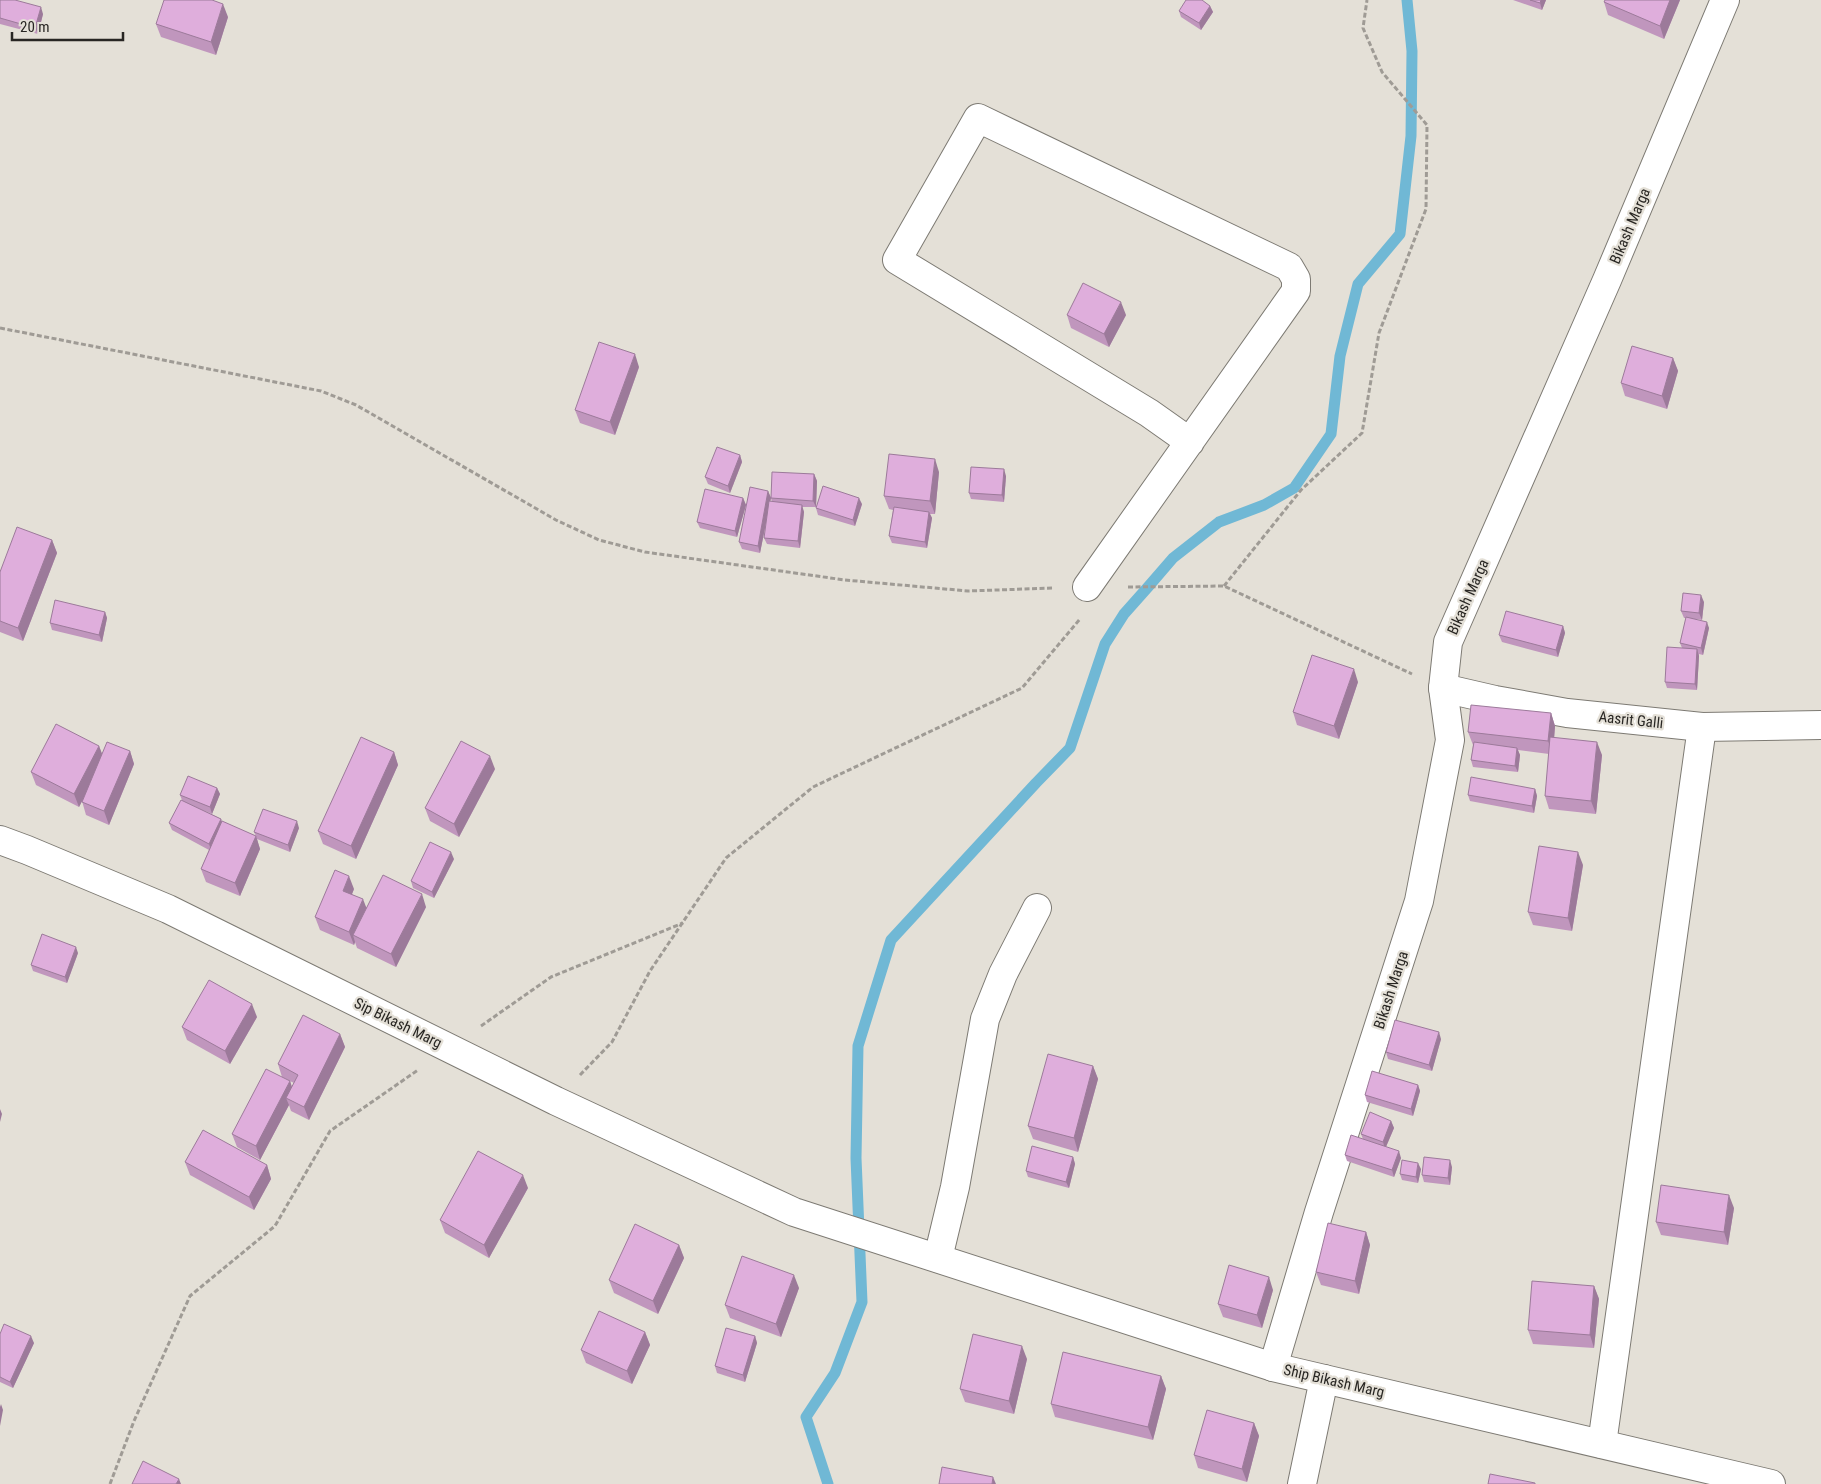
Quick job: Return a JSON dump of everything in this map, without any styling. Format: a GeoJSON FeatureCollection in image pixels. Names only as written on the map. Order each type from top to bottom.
{"type":"FeatureCollection","features":[{"type":"Feature","properties":{"kind":"street","name":"Bikash Marga"},"geometry":{"type":"LineString","coordinates":[[1273,1367],[1319,1212],[1419,901],[1450,740],[1443,688],[1448,642],[1607,280],[1726,0]]}},
{"type":"Feature","properties":{"kind":"street"},"geometry":{"type":"LineString","coordinates":[[1087,587],[1190,442],[1296,291],[1296,279],[1289,267],[978,118],[897,260],[1148,413],[1190,442]]}},
{"type":"Feature","properties":{"kind":"street","name":"Aasrit Galli"},"geometry":{"type":"LineString","coordinates":[[1443,688],[1567,713],[1702,727],[1821,725]]}},
{"type":"Feature","properties":{"kind":"street"},"geometry":{"type":"LineString","coordinates":[[1602,1444],[1702,727]]}},
{"type":"Feature","properties":{"kind":"street","name":"Sip Bikash Marg"},"geometry":{"type":"LineString","coordinates":[[0,840],[168,909],[556,1101],[794,1212],[905,1247]]}},
{"type":"Feature","properties":{"kind":"street"},"geometry":{"type":"LineString","coordinates":[[938,1258],[955,1187],[985,1019],[1003,974],[1037,908]]}},
{"type":"Feature","properties":{"kind":"street","name":"Ship Bikash Marg"},"geometry":{"type":"LineString","coordinates":[[905,1247],[1273,1367],[1771,1484]]}},
{"type":"Feature","properties":{"kind":"street"},"geometry":{"type":"LineString","coordinates":[[1302,1484],[1324,1378]]}},
{"type":"Feature","properties":{"kind":"path"},"geometry":{"type":"LineString","coordinates":[[1224,586],[1301,490],[1362,433],[1379,333],[1426,209],[1427,125],[1382,72],[1363,28],[1367,0]]}},
{"type":"Feature","properties":{"kind":"path"},"geometry":{"type":"LineString","coordinates":[[0,328],[321,391],[356,405],[556,520],[599,540],[645,552],[845,580],[968,591],[1087,587],[1224,586],[1443,688]]}},
{"type":"Feature","properties":{"kind":"path"},"geometry":{"type":"LineString","coordinates":[[556,1101],[612,1042],[650,971],[726,858],[813,787],[1022,688],[1084,616]]}},
{"type":"Feature","properties":{"kind":"path"},"geometry":{"type":"LineString","coordinates":[[110,1484],[134,1421],[190,1296],[275,1226],[330,1131],[551,977],[683,923]]}},
{"type":"Feature","properties":{"kind":"building"},"geometry":{"type":"Polygon","coordinates":[[[0,0],[15,0],[41,7],[35,28],[0,18],[0,0]]]}},
{"type":"Feature","properties":{"kind":"building"},"geometry":{"type":"Polygon","coordinates":[[[164,0],[212,0],[223,4],[211,42],[156,24],[164,0]]]}},
{"type":"Feature","properties":{"kind":"building"},"geometry":{"type":"Polygon","coordinates":[[[1186,0],[1202,0],[1210,6],[1199,23],[1179,11],[1186,0]]]}},
{"type":"Feature","properties":{"kind":"building"},"geometry":{"type":"Polygon","coordinates":[[[1530,0],[1541,0],[1540,3],[1530,0]]]}},
{"type":"Feature","properties":{"kind":"building"},"geometry":{"type":"Polygon","coordinates":[[[1605,0],[1670,0],[1660,26],[1604,2],[1605,0]]]}},
{"type":"Feature","properties":{"kind":"building"},"geometry":{"type":"Polygon","coordinates":[[[1083,283],[1121,302],[1104,334],[1067,315],[1083,283]]]}},
{"type":"Feature","properties":{"kind":"building"},"geometry":{"type":"Polygon","coordinates":[[[599,342],[635,354],[610,422],[575,410],[599,342]]]}},
{"type":"Feature","properties":{"kind":"building"},"geometry":{"type":"Polygon","coordinates":[[[1632,346],[1673,358],[1662,396],[1621,383],[1632,346]]]}},
{"type":"Feature","properties":{"kind":"building"},"geometry":{"type":"Polygon","coordinates":[[[717,447],[740,455],[728,486],[705,477],[717,447]]]}},
{"type":"Feature","properties":{"kind":"building"},"geometry":{"type":"Polygon","coordinates":[[[889,454],[935,459],[930,501],[884,496],[889,454]]]}},
{"type":"Feature","properties":{"kind":"building"},"geometry":{"type":"Polygon","coordinates":[[[971,467],[1004,469],[1002,495],[969,493],[971,467]]]}},
{"type":"Feature","properties":{"kind":"building"},"geometry":{"type":"Polygon","coordinates":[[[772,472],[814,474],[813,501],[771,498],[772,472]]]}},
{"type":"Feature","properties":{"kind":"building"},"geometry":{"type":"Polygon","coordinates":[[[823,486],[859,498],[853,520],[816,508],[823,486]]]}},
{"type":"Feature","properties":{"kind":"building"},"geometry":{"type":"Polygon","coordinates":[[[750,487],[768,491],[758,546],[739,542],[750,487]]]}},
{"type":"Feature","properties":{"kind":"building"},"geometry":{"type":"Polygon","coordinates":[[[705,489],[743,498],[735,531],[697,522],[705,489]]]}},
{"type":"Feature","properties":{"kind":"building"},"geometry":{"type":"Polygon","coordinates":[[[769,501],[802,505],[798,541],[764,538],[769,501]]]}},
{"type":"Feature","properties":{"kind":"building"},"geometry":{"type":"Polygon","coordinates":[[[894,507],[929,512],[925,542],[889,536],[894,507]]]}},
{"type":"Feature","properties":{"kind":"building"},"geometry":{"type":"Polygon","coordinates":[[[17,527],[52,540],[18,628],[0,621],[0,572],[17,527]]]}},
{"type":"Feature","properties":{"kind":"building"},"geometry":{"type":"Polygon","coordinates":[[[1683,593],[1701,595],[1699,613],[1681,611],[1683,593]]]}},
{"type":"Feature","properties":{"kind":"building"},"geometry":{"type":"Polygon","coordinates":[[[55,600],[105,612],[99,635],[50,623],[55,600]]]}},
{"type":"Feature","properties":{"kind":"building"},"geometry":{"type":"Polygon","coordinates":[[[1506,611],[1563,626],[1556,650],[1499,635],[1506,611]]]}},
{"type":"Feature","properties":{"kind":"building"},"geometry":{"type":"Polygon","coordinates":[[[1686,617],[1707,622],[1701,648],[1680,643],[1686,617]]]}},
{"type":"Feature","properties":{"kind":"building"},"geometry":{"type":"Polygon","coordinates":[[[1667,647],[1697,649],[1695,684],[1665,682],[1667,647]]]}},
{"type":"Feature","properties":{"kind":"building"},"geometry":{"type":"Polygon","coordinates":[[[1312,655],[1354,669],[1334,726],[1293,712],[1312,655]]]}},
{"type":"Feature","properties":{"kind":"building"},"geometry":{"type":"Polygon","coordinates":[[[1471,705],[1551,713],[1548,741],[1468,732],[1471,705]]]}},
{"type":"Feature","properties":{"kind":"building"},"geometry":{"type":"Polygon","coordinates":[[[56,724],[99,746],[74,794],[31,772],[56,724]]]}},
{"type":"Feature","properties":{"kind":"building"},"geometry":{"type":"Polygon","coordinates":[[[361,737],[394,752],[351,846],[318,831],[361,737]]]}},
{"type":"Feature","properties":{"kind":"building"},"geometry":{"type":"Polygon","coordinates":[[[1550,737],[1597,742],[1591,801],[1545,796],[1550,737]]]}},
{"type":"Feature","properties":{"kind":"building"},"geometry":{"type":"Polygon","coordinates":[[[461,741],[490,756],[454,824],[425,808],[461,741]]]}},
{"type":"Feature","properties":{"kind":"building"},"geometry":{"type":"Polygon","coordinates":[[[107,742],[130,751],[104,811],[82,802],[107,742]]]}},
{"type":"Feature","properties":{"kind":"building"},"geometry":{"type":"Polygon","coordinates":[[[1474,742],[1517,748],[1515,766],[1471,760],[1474,742]]]}},
{"type":"Feature","properties":{"kind":"building"},"geometry":{"type":"Polygon","coordinates":[[[188,776],[217,788],[210,807],[180,795],[188,776]]]}},
{"type":"Feature","properties":{"kind":"building"},"geometry":{"type":"Polygon","coordinates":[[[1471,777],[1535,789],[1532,806],[1468,795],[1471,777]]]}},
{"type":"Feature","properties":{"kind":"building"},"geometry":{"type":"Polygon","coordinates":[[[181,800],[221,819],[209,844],[169,823],[181,800]]]}},
{"type":"Feature","properties":{"kind":"building"},"geometry":{"type":"Polygon","coordinates":[[[263,809],[297,821],[288,845],[254,832],[263,809]]]}},
{"type":"Feature","properties":{"kind":"building"},"geometry":{"type":"Polygon","coordinates":[[[222,821],[256,836],[235,883],[201,869],[222,821]]]}},
{"type":"Feature","properties":{"kind":"building"},"geometry":{"type":"Polygon","coordinates":[[[430,842],[451,852],[432,892],[411,881],[430,842]]]}},
{"type":"Feature","properties":{"kind":"building"},"geometry":{"type":"Polygon","coordinates":[[[1539,846],[1578,852],[1568,918],[1528,912],[1539,846]]]}},
{"type":"Feature","properties":{"kind":"building"},"geometry":{"type":"Polygon","coordinates":[[[335,870],[349,876],[343,891],[363,899],[349,932],[315,917],[335,870]]]}},
{"type":"Feature","properties":{"kind":"building"},"geometry":{"type":"Polygon","coordinates":[[[383,875],[422,894],[391,954],[353,935],[383,875]]]}},
{"type":"Feature","properties":{"kind":"building"},"geometry":{"type":"Polygon","coordinates":[[[42,934],[76,947],[65,977],[31,965],[42,934]]]}},
{"type":"Feature","properties":{"kind":"building"},"geometry":{"type":"Polygon","coordinates":[[[209,980],[252,1004],[225,1051],[182,1027],[209,980]]]}},
{"type":"Feature","properties":{"kind":"building"},"geometry":{"type":"Polygon","coordinates":[[[303,1015],[340,1034],[304,1107],[286,1098],[298,1075],[278,1064],[303,1015]]]}},
{"type":"Feature","properties":{"kind":"building"},"geometry":{"type":"Polygon","coordinates":[[[1395,1020],[1439,1032],[1429,1065],[1386,1052],[1395,1020]]]}},
{"type":"Feature","properties":{"kind":"building"},"geometry":{"type":"Polygon","coordinates":[[[1048,1054],[1093,1066],[1074,1138],[1028,1126],[1048,1054]]]}},
{"type":"Feature","properties":{"kind":"building"},"geometry":{"type":"Polygon","coordinates":[[[266,1069],[290,1081],[256,1146],[232,1134],[266,1069]]]}},
{"type":"Feature","properties":{"kind":"building"},"geometry":{"type":"Polygon","coordinates":[[[1372,1071],[1418,1085],[1411,1109],[1365,1095],[1372,1071]]]}},
{"type":"Feature","properties":{"kind":"building"},"geometry":{"type":"Polygon","coordinates":[[[1370,1112],[1391,1121],[1383,1142],[1361,1134],[1370,1112]]]}},
{"type":"Feature","properties":{"kind":"building"},"geometry":{"type":"Polygon","coordinates":[[[203,1130],[267,1165],[249,1197],[185,1162],[203,1130]]]}},
{"type":"Feature","properties":{"kind":"building"},"geometry":{"type":"Polygon","coordinates":[[[1351,1135],[1399,1151],[1392,1170],[1345,1155],[1351,1135]]]}},
{"type":"Feature","properties":{"kind":"building"},"geometry":{"type":"Polygon","coordinates":[[[1032,1146],[1073,1157],[1066,1182],[1026,1171],[1032,1146]]]}},
{"type":"Feature","properties":{"kind":"building"},"geometry":{"type":"Polygon","coordinates":[[[478,1151],[523,1175],[484,1245],[440,1220],[478,1151]]]}},
{"type":"Feature","properties":{"kind":"building"},"geometry":{"type":"Polygon","coordinates":[[[1424,1157],[1450,1160],[1448,1178],[1422,1175],[1424,1157]]]}},
{"type":"Feature","properties":{"kind":"building"},"geometry":{"type":"Polygon","coordinates":[[[1402,1160],[1418,1163],[1416,1177],[1400,1174],[1402,1160]]]}},
{"type":"Feature","properties":{"kind":"building"},"geometry":{"type":"Polygon","coordinates":[[[1661,1185],[1729,1195],[1724,1232],[1656,1222],[1661,1185]]]}},
{"type":"Feature","properties":{"kind":"building"},"geometry":{"type":"Polygon","coordinates":[[[1328,1223],[1366,1232],[1355,1281],[1316,1272],[1328,1223]]]}},
{"type":"Feature","properties":{"kind":"building"},"geometry":{"type":"Polygon","coordinates":[[[635,1224],[679,1245],[653,1301],[609,1280],[635,1224]]]}},
{"type":"Feature","properties":{"kind":"building"},"geometry":{"type":"Polygon","coordinates":[[[742,1256],[794,1275],[776,1324],[725,1305],[742,1256]]]}},
{"type":"Feature","properties":{"kind":"building"},"geometry":{"type":"Polygon","coordinates":[[[1229,1265],[1269,1277],[1257,1315],[1218,1304],[1229,1265]]]}},
{"type":"Feature","properties":{"kind":"building"},"geometry":{"type":"Polygon","coordinates":[[[1532,1281],[1594,1286],[1590,1335],[1528,1330],[1532,1281]]]}},
{"type":"Feature","properties":{"kind":"building"},"geometry":{"type":"Polygon","coordinates":[[[599,1311],[645,1332],[627,1371],[581,1350],[599,1311]]]}},
{"type":"Feature","properties":{"kind":"building"},"geometry":{"type":"Polygon","coordinates":[[[4,1324],[31,1336],[10,1382],[0,1377],[0,1334],[4,1324]]]}},
{"type":"Feature","properties":{"kind":"building"},"geometry":{"type":"Polygon","coordinates":[[[726,1328],[755,1336],[743,1375],[715,1366],[726,1328]]]}},
{"type":"Feature","properties":{"kind":"building"},"geometry":{"type":"Polygon","coordinates":[[[973,1334],[1022,1346],[1009,1401],[960,1389],[973,1334]]]}},
{"type":"Feature","properties":{"kind":"building"},"geometry":{"type":"Polygon","coordinates":[[[1063,1352],[1161,1376],[1148,1427],[1051,1404],[1063,1352]]]}},
{"type":"Feature","properties":{"kind":"building"},"geometry":{"type":"Polygon","coordinates":[[[1207,1410],[1254,1423],[1242,1469],[1194,1455],[1207,1410]]]}},
{"type":"Feature","properties":{"kind":"building"},"geometry":{"type":"Polygon","coordinates":[[[143,1461],[179,1479],[176,1484],[132,1484],[143,1461]]]}},
{"type":"Feature","properties":{"kind":"building"},"geometry":{"type":"Polygon","coordinates":[[[942,1467],[993,1477],[992,1484],[939,1484],[942,1467]]]}},
{"type":"Feature","properties":{"kind":"building"},"geometry":{"type":"Polygon","coordinates":[[[1490,1474],[1535,1483],[1535,1484],[1488,1484],[1490,1474]]]}},
{"type":"Feature","properties":{"kind":"waterway"},"geometry":{"type":"LineString","coordinates":[[828,1484],[806,1417],[835,1373],[862,1302],[856,1158],[858,1046],[891,940],[1070,748],[1105,644],[1124,614],[1173,558],[1219,522],[1264,505],[1294,488],[1331,434],[1340,356],[1358,284],[1400,234],[1411,136],[1412,51],[1407,0]]}}]}
